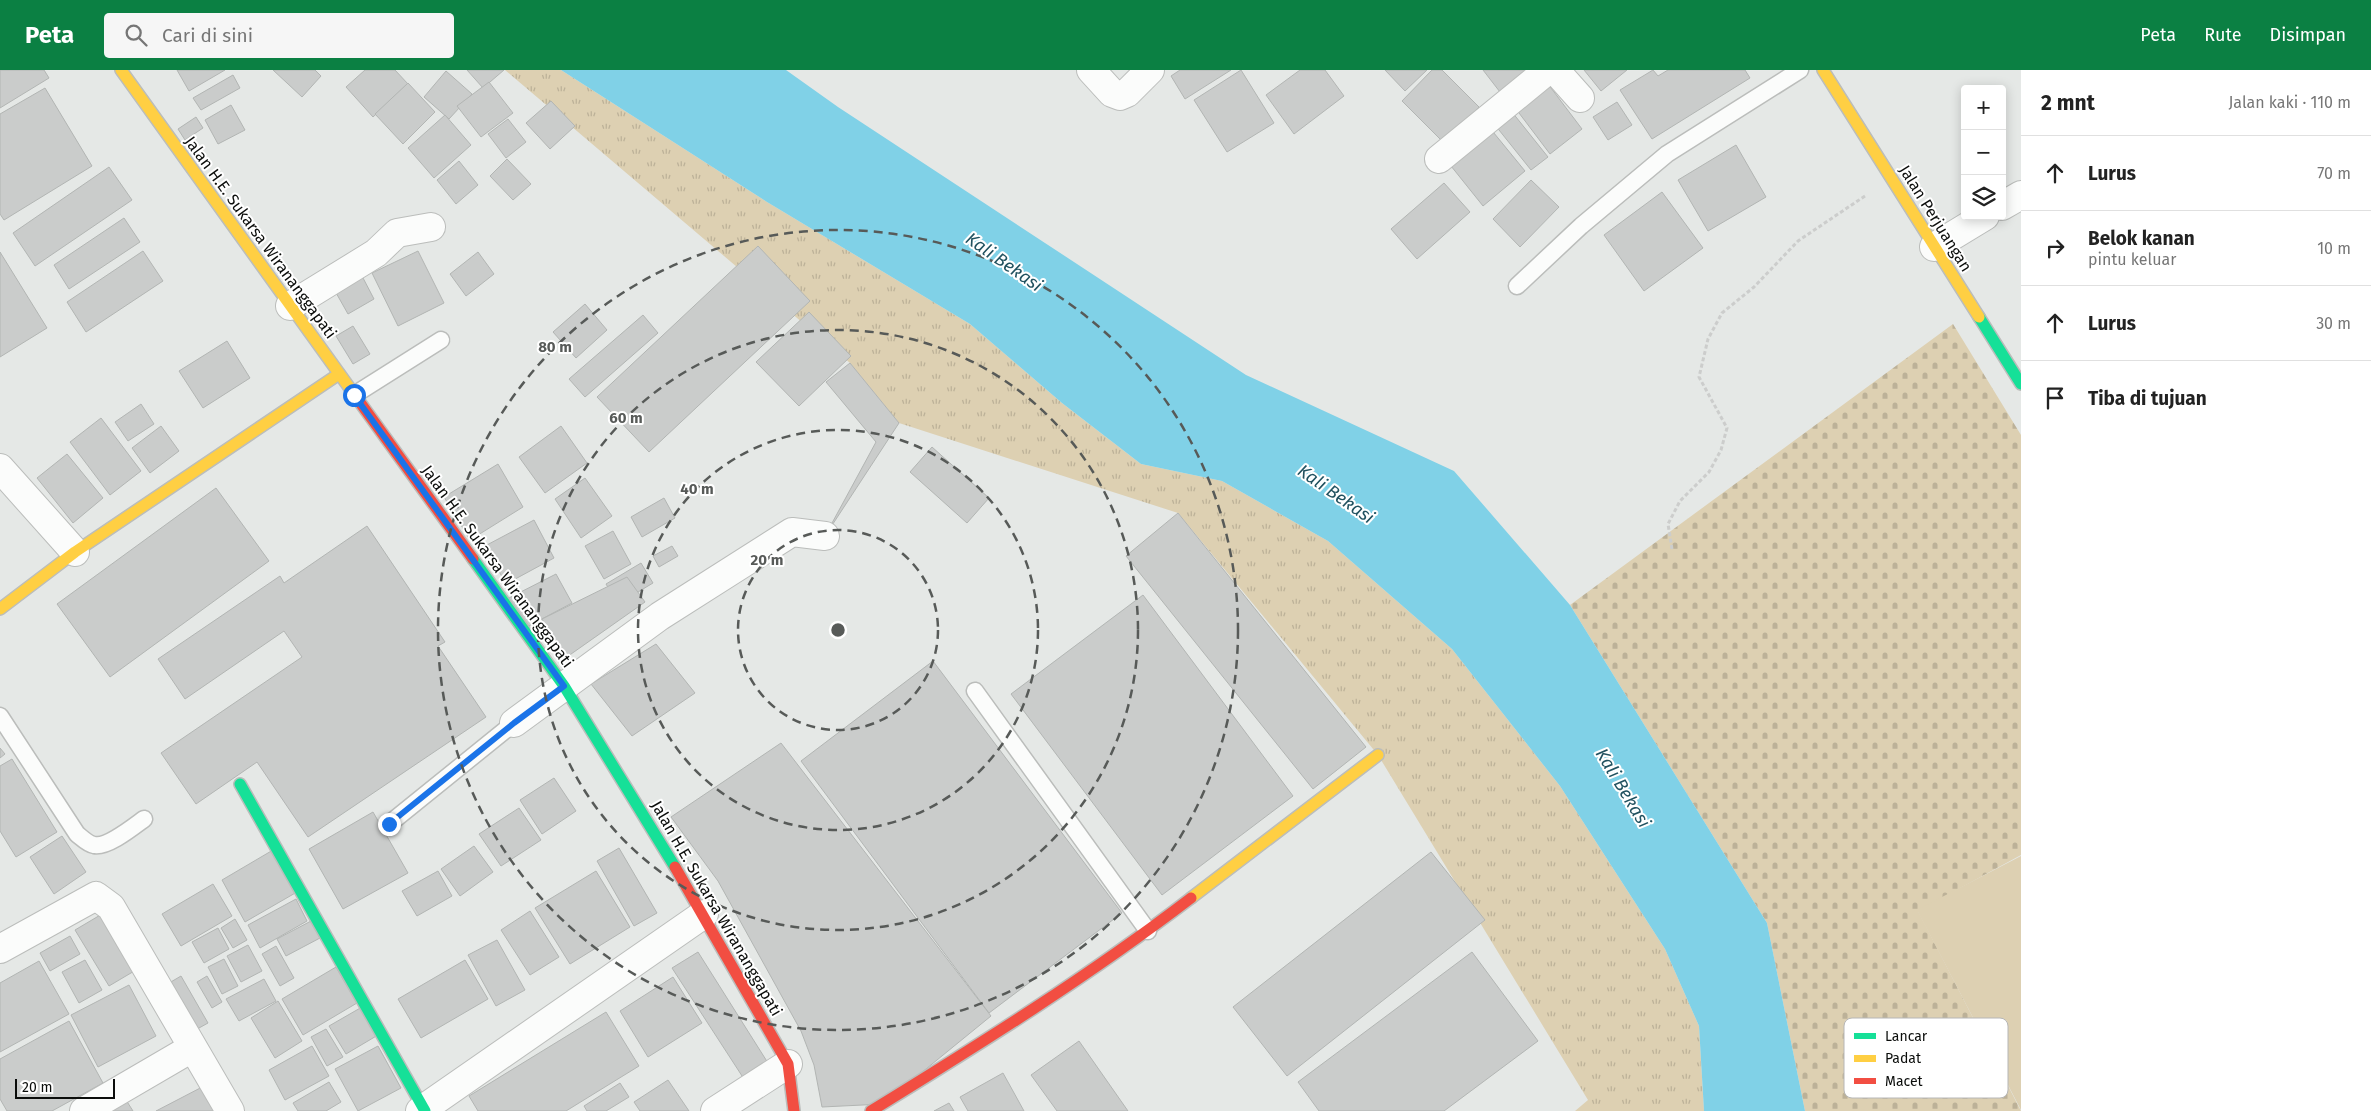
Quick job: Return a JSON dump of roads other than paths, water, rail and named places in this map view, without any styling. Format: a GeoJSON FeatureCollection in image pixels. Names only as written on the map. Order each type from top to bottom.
{"type":"FeatureCollection","features":[{"type":"Feature","properties":{"kind":"street","name":"Jalan H.E. Sukarsa Wirananggapati"},"geometry":{"type":"LineString","coordinates":[[121,70],[564,686],[704,914],[788,1064],[794,1111]]}},
{"type":"Feature","properties":{"kind":"street"},"geometry":{"type":"LineString","coordinates":[[1091,70],[1112,94],[1120,96],[1127,93],[1150,70]]}},
{"type":"Feature","properties":{"kind":"street"},"geometry":{"type":"LineString","coordinates":[[1439,159],[1548,70]]}},
{"type":"Feature","properties":{"kind":"street"},"geometry":{"type":"LineString","coordinates":[[1555,70],[1580,98]]}},
{"type":"Feature","properties":{"kind":"street","name":"Jalan Perjuangan"},"geometry":{"type":"LineString","coordinates":[[1823,70],[2021,384]]}},
{"type":"Feature","properties":{"kind":"street"},"geometry":{"type":"LineString","coordinates":[[2006,204],[2021,195]]}},
{"type":"Feature","properties":{"kind":"street"},"geometry":{"type":"LineString","coordinates":[[1934,247],[1978,220]]}},
{"type":"Feature","properties":{"kind":"street"},"geometry":{"type":"LineString","coordinates":[[290,306],[376,253],[397,233],[431,227]]}},
{"type":"Feature","properties":{"kind":"street"},"geometry":{"type":"LineString","coordinates":[[0,609],[75,552],[339,374]]}},
{"type":"Feature","properties":{"kind":"street"},"geometry":{"type":"LineString","coordinates":[[0,468],[75,552]]}},
{"type":"Feature","properties":{"kind":"street"},"geometry":{"type":"LineString","coordinates":[[514,723],[660,616],[792,532],[825,536]]}},
{"type":"Feature","properties":{"kind":"street"},"geometry":{"type":"LineString","coordinates":[[871,1111],[1002,1029],[1148,930],[1378,755]]}},
{"type":"Feature","properties":{"kind":"street"},"geometry":{"type":"LineString","coordinates":[[240,784],[423,1110],[704,914]]}},
{"type":"Feature","properties":{"kind":"street"},"geometry":{"type":"LineString","coordinates":[[0,949],[96,896],[111,907],[230,1111]]}},
{"type":"Feature","properties":{"kind":"street"},"geometry":{"type":"LineString","coordinates":[[84,1111],[192,1048]]}},
{"type":"Feature","properties":{"kind":"street"},"geometry":{"type":"LineString","coordinates":[[715,1111],[788,1064]]}},
{"type":"Feature","properties":{"kind":"lane"},"geometry":{"type":"LineString","coordinates":[[1517,286],[1581,226],[1667,154],[1800,70]]}},
{"type":"Feature","properties":{"kind":"lane"},"geometry":{"type":"LineString","coordinates":[[354,395],[441,340]]}},
{"type":"Feature","properties":{"kind":"lane"},"geometry":{"type":"LineString","coordinates":[[975,691],[1148,930]]}},
{"type":"Feature","properties":{"kind":"lane"},"geometry":{"type":"LineString","coordinates":[[0,716],[77,834],[86,841],[93,845],[103,845],[144,820]]}},
{"type":"Feature","properties":{"kind":"lane"},"geometry":{"type":"LineString","coordinates":[[389,824],[514,723]]}},
{"type":"Feature","properties":{"kind":"water","name":"Kali Bekasi"},"geometry":{"type":"Polygon","coordinates":[[[561,70],[786,70],[838,107],[1246,375],[1454,471],[1570,605],[1767,923],[1805,1111],[1704,1111],[1699,1026],[1665,949],[1560,786],[1452,649],[1328,541],[1222,481],[1141,464],[1062,403],[970,324],[767,202],[561,70]]]}}]}
